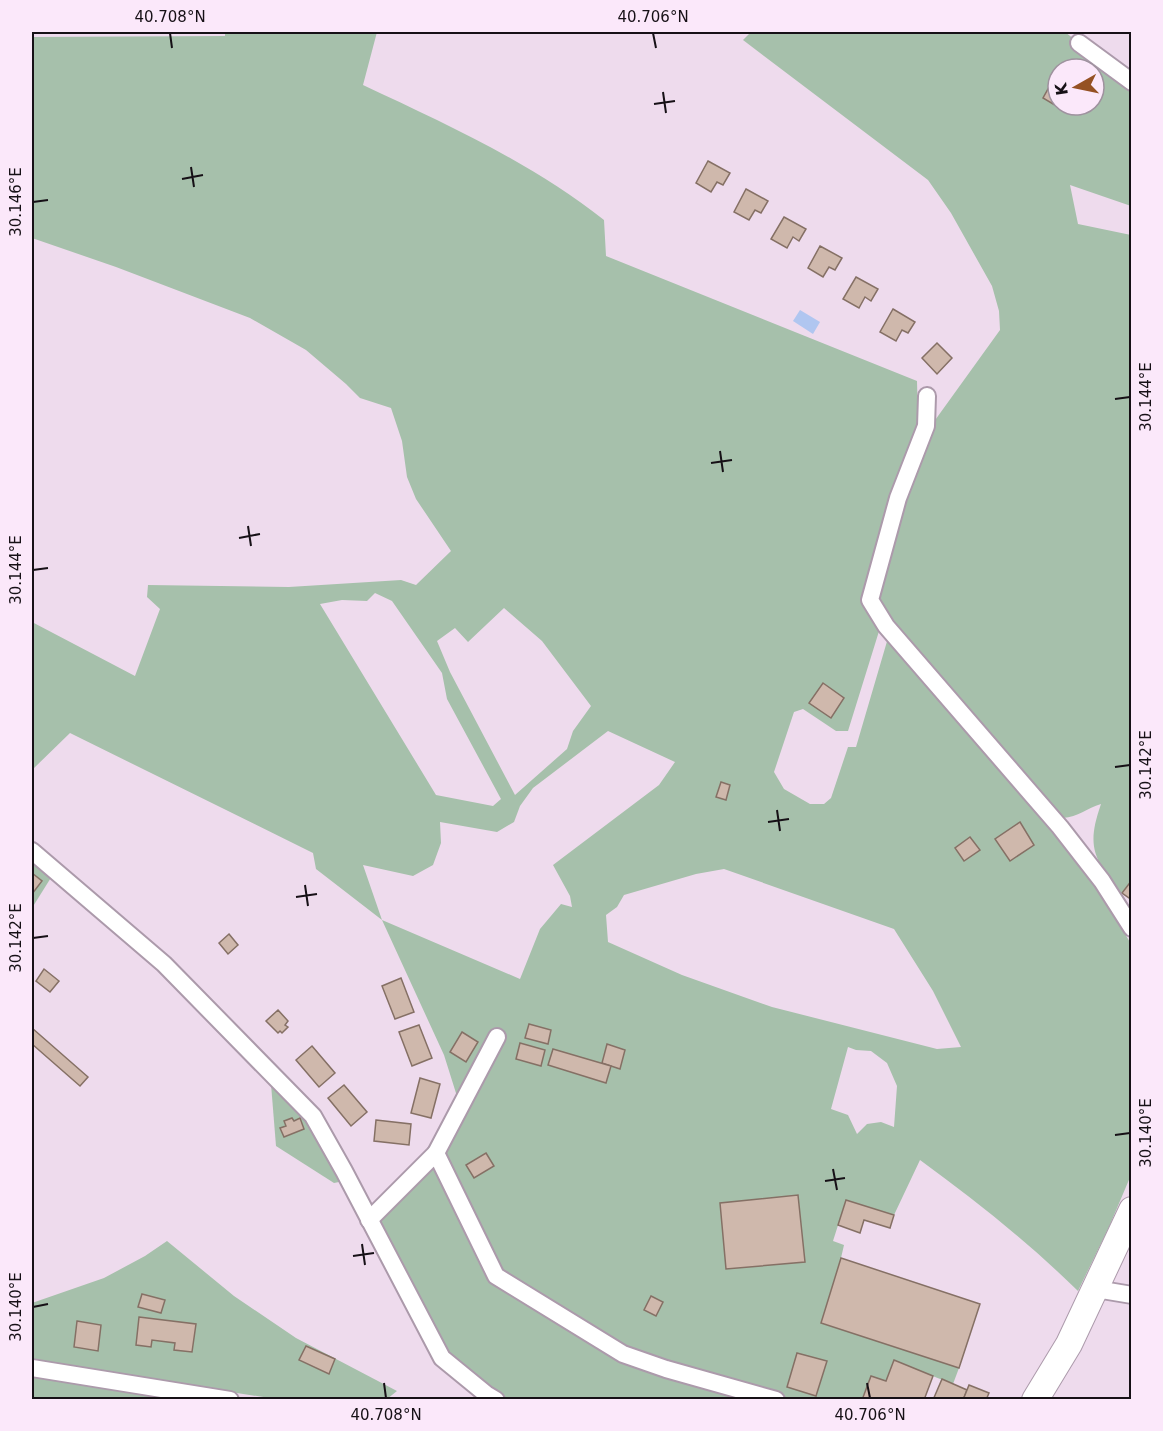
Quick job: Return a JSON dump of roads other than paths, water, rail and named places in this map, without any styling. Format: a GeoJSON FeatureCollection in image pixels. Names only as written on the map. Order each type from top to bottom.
{"type":"FeatureCollection","features":[{"type":"Feature","properties":{"kind":"main road"},"geometry":{"type":"LineString","coordinates":[[1035,1400],[1069,1344],[1131,1210]]}},
{"type":"Feature","properties":{"kind":"street"},"geometry":{"type":"LineString","coordinates":[[1079,43],[1131,82]]}},
{"type":"Feature","properties":{"kind":"street"},"geometry":{"type":"LineString","coordinates":[[927,396],[926,426],[898,498],[870,600],[886,626],[1060,826],[1102,881],[1131,928]]}},
{"type":"Feature","properties":{"kind":"street"},"geometry":{"type":"LineString","coordinates":[[32,850],[164,964],[313,1116],[442,1358],[496,1400]]}},
{"type":"Feature","properties":{"kind":"street"},"geometry":{"type":"LineString","coordinates":[[369,1220],[436,1153],[497,1037]]}},
{"type":"Feature","properties":{"kind":"street"},"geometry":{"type":"LineString","coordinates":[[436,1153],[496,1276],[623,1354],[666,1369],[776,1400]]}},
{"type":"Feature","properties":{"kind":"street"},"geometry":{"type":"LineString","coordinates":[[1096,1289],[1131,1295]]}},
{"type":"Feature","properties":{"kind":"street"},"geometry":{"type":"LineString","coordinates":[[32,1368],[230,1400]]}},
{"type":"Feature","properties":{"kind":"water"},"geometry":{"type":"Polygon","coordinates":[[[800,310],[820,322],[813,334],[793,321],[800,310]]]}}]}
